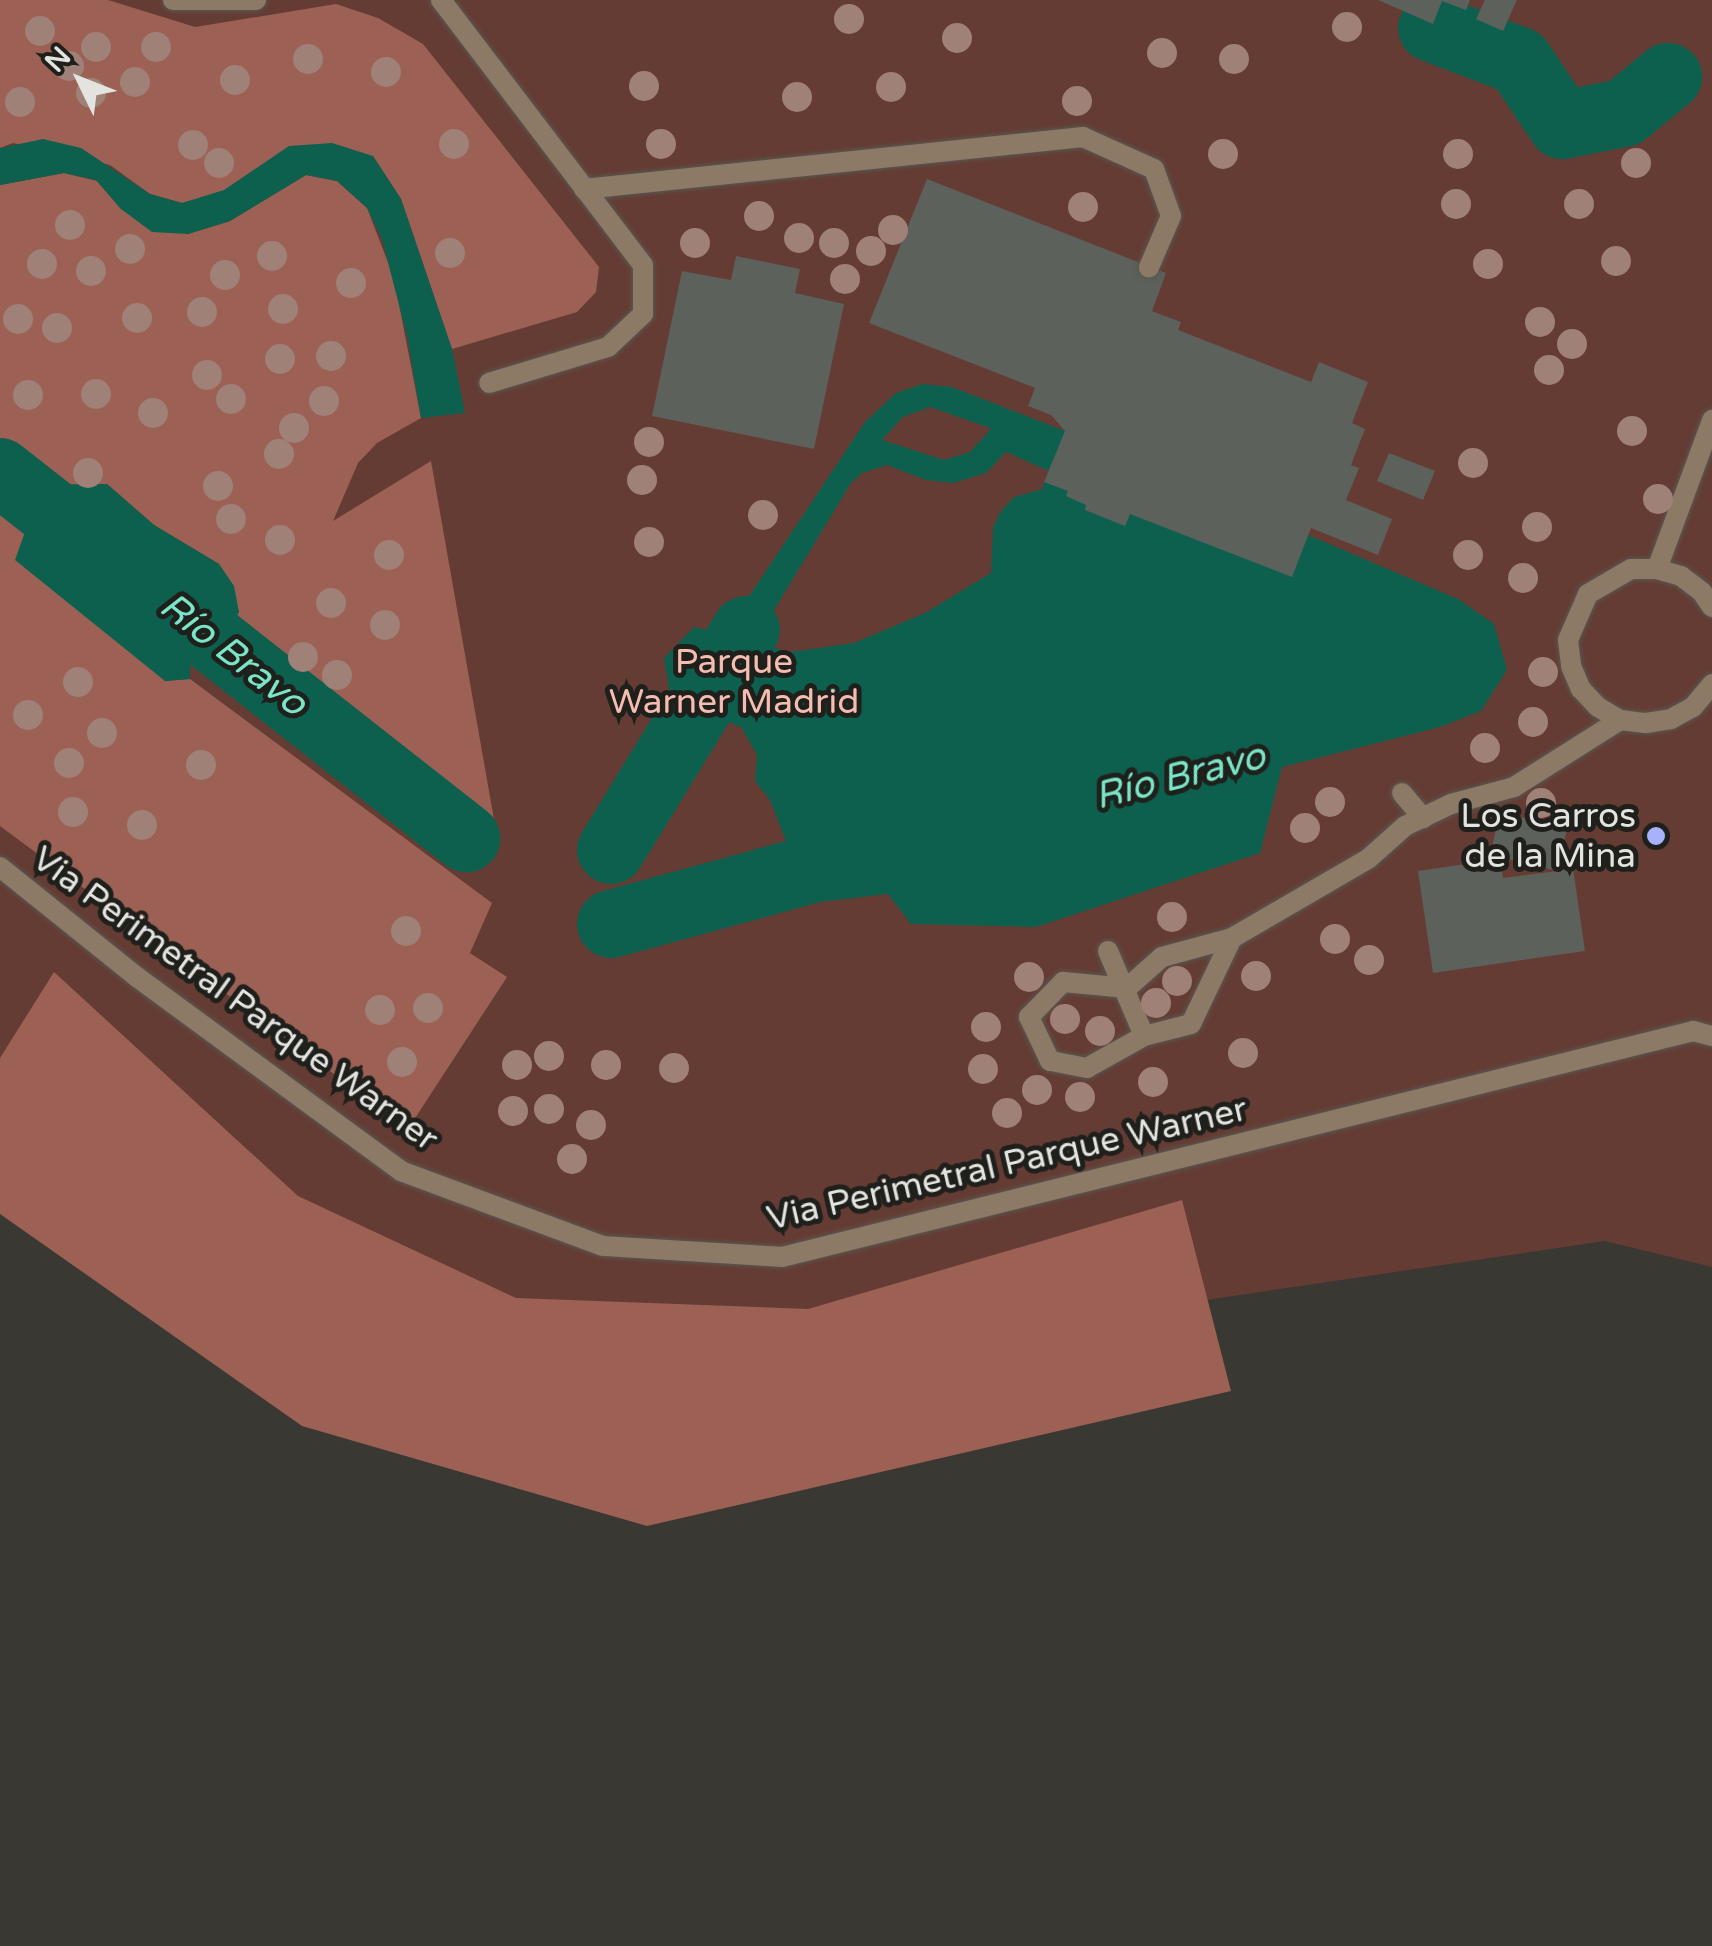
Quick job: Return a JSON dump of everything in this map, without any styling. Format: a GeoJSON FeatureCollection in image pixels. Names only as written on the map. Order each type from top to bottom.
{"type":"FeatureCollection","features":[{"type":"Feature","properties":{"kind":"street"},"geometry":{"type":"LineString","coordinates":[[173,0],[256,0]]}},
{"type":"Feature","properties":{"kind":"street"},"geometry":{"type":"LineString","coordinates":[[441,0],[643,265],[643,314],[608,347],[489,383]]}},
{"type":"Feature","properties":{"kind":"street"},"geometry":{"type":"LineString","coordinates":[[584,189],[1083,137],[1154,169],[1171,216],[1149,266]]}},
{"type":"Feature","properties":{"kind":"street"},"geometry":{"type":"LineString","coordinates":[[1657,569],[1712,420]]}},
{"type":"Feature","properties":{"kind":"street"},"geometry":{"type":"LineString","coordinates":[[1711,687],[1693,707],[1671,719],[1646,724],[1620,720],[1598,707],[1581,688],[1571,666],[1568,640],[1588,594],[1632,569],[1657,569],[1681,576],[1702,592],[1712,608]]}},
{"type":"Feature","properties":{"kind":"street"},"geometry":{"type":"LineString","coordinates":[[1232,938],[1191,1024],[1144,1036],[1088,1068],[1050,1060],[1029,1017],[1063,982],[1127,988],[1162,957],[1232,938],[1368,860],[1405,826],[1451,804],[1514,787],[1620,720]]}},
{"type":"Feature","properties":{"kind":"street"},"geometry":{"type":"LineString","coordinates":[[1402,793],[1423,818]]}},
{"type":"Feature","properties":{"kind":"street","name":"Via Perimetral Parque Warner"},"geometry":{"type":"LineString","coordinates":[[0,867],[137,977],[401,1171],[603,1246],[782,1257],[1693,1031],[1712,1036]]}},
{"type":"Feature","properties":{"kind":"street"},"geometry":{"type":"LineString","coordinates":[[1257,898],[1270,915]]}},
{"type":"Feature","properties":{"kind":"street"},"geometry":{"type":"LineString","coordinates":[[1108,951],[1127,988],[1144,1036]]}},
{"type":"Feature","properties":{"kind":"green space","name":"Parque Warner Madrid"},"geometry":{"type":"Polygon","coordinates":[[[0,0],[1712,0],[1712,1267],[1605,1241],[751,1367],[339,1328],[0,1148],[0,0]]]}},
{"type":"Feature","properties":{"kind":"shaded area"},"geometry":{"type":"Polygon","coordinates":[[[0,0],[108,0],[195,27],[336,4],[378,18],[423,44],[599,267],[596,292],[577,312],[452,349],[401,199],[373,156],[182,203],[150,194],[110,165],[13,143],[0,148],[0,0]]]}},
{"type":"Feature","properties":{"kind":"shaded area"},"geometry":{"type":"Polygon","coordinates":[[[64,173],[97,181],[121,209],[188,234],[230,221],[306,175],[337,181],[367,208],[394,278],[421,418],[377,443],[358,463],[333,521],[431,461],[499,848],[223,637],[239,612],[219,564],[154,525],[107,484],[41,485],[0,446],[0,185],[64,173]]]}},
{"type":"Feature","properties":{"kind":"shaded area"},"geometry":{"type":"Polygon","coordinates":[[[0,489],[31,515],[165,681],[190,679],[492,903],[470,953],[507,977],[408,1129],[0,826],[0,489]]]}},
{"type":"Feature","properties":{"kind":"shaded area"},"geometry":{"type":"Polygon","coordinates":[[[54,972],[298,1196],[516,1298],[808,1309],[1182,1200],[1231,1391],[647,1526],[302,1426],[0,1214],[0,1058],[54,972]]]}},
{"type":"Feature","properties":{"kind":"water"},"geometry":{"type":"Polygon","coordinates":[[[43,139],[81,148],[150,194],[182,203],[224,190],[289,146],[332,143],[373,156],[401,199],[452,349],[465,413],[421,418],[407,336],[382,239],[367,208],[337,181],[306,175],[230,221],[188,234],[152,232],[121,209],[96,180],[64,173],[0,185],[0,148],[43,139]]]}},
{"type":"Feature","properties":{"kind":"water"},"geometry":{"type":"Polygon","coordinates":[[[923,384],[952,387],[1065,431],[1458,599],[1494,624],[1507,670],[1481,711],[1440,727],[1282,767],[1260,853],[1036,927],[911,924],[888,894],[810,903],[770,800],[755,781],[757,755],[741,727],[671,700],[664,658],[694,627],[724,634],[865,422],[896,393],[923,384]],[[930,407],[903,417],[882,440],[944,460],[970,452],[991,429],[990,428],[930,407]],[[1006,452],[986,473],[953,483],[926,480],[887,465],[862,473],[851,483],[754,643],[791,652],[854,643],[925,613],[991,573],[993,527],[1001,511],[1014,497],[1042,489],[1049,471],[1006,452]]]}},
{"type":"Feature","properties":{"kind":"water"},"geometry":{"type":"Polygon","coordinates":[[[0,446],[41,485],[107,484],[154,525],[219,564],[234,586],[239,612],[223,637],[191,610],[190,679],[165,681],[15,560],[31,515],[0,489],[0,446]]]}},
{"type":"Feature","properties":{"kind":"building"},"geometry":{"type":"Polygon","coordinates":[[[1378,0],[1470,0],[1466,10],[1442,1],[1433,24],[1378,0]]]}},
{"type":"Feature","properties":{"kind":"building"},"geometry":{"type":"Polygon","coordinates":[[[1485,0],[1517,0],[1503,31],[1476,19],[1485,0]]]}},
{"type":"Feature","properties":{"kind":"building"},"geometry":{"type":"Polygon","coordinates":[[[927,179],[1166,273],[1152,311],[1181,322],[1178,330],[1311,382],[1319,362],[1368,382],[1352,423],[1365,429],[1351,465],[1359,468],[1346,500],[1392,519],[1378,555],[1311,528],[1292,577],[1130,514],[1125,526],[1085,510],[1086,505],[1066,496],[1068,491],[1044,482],[1065,431],[1051,415],[1028,406],[1035,388],[869,323],[927,179]]]}},
{"type":"Feature","properties":{"kind":"building"},"geometry":{"type":"Polygon","coordinates":[[[736,256],[800,269],[795,293],[844,304],[814,449],[652,416],[682,271],[731,280],[736,256]]]}},
{"type":"Feature","properties":{"kind":"building"},"geometry":{"type":"Polygon","coordinates":[[[1389,453],[1435,471],[1423,500],[1377,481],[1389,453]]]}},
{"type":"Feature","properties":{"kind":"building"},"geometry":{"type":"Polygon","coordinates":[[[1500,812],[1567,828],[1558,871],[1490,855],[1500,812]]]}},
{"type":"Feature","properties":{"kind":"building"},"geometry":{"type":"Polygon","coordinates":[[[1500,859],[1503,878],[1573,868],[1585,951],[1433,973],[1418,871],[1500,859]]]}},
{"type":"Feature","properties":{"kind":"waterway"},"geometry":{"type":"LineString","coordinates":[[1432,28],[1519,61],[1562,125],[1624,113],[1668,77]]}},
{"type":"Feature","properties":{"kind":"waterway","name":"Río Bravo"},"geometry":{"type":"LineString","coordinates":[[0,472],[466,838]]}},
{"type":"Feature","properties":{"kind":"waterway","name":"Río Bravo"},"geometry":{"type":"LineString","coordinates":[[611,850],[746,630]]}},
{"type":"Feature","properties":{"kind":"waterway","name":"Río Bravo"},"geometry":{"type":"LineString","coordinates":[[611,924],[886,849]]}},
{"type":"Feature","properties":{"kind":"place","name":"Los Carros de la Mina"},"geometry":{"type":"Point","coordinates":[1656,836]}}]}
